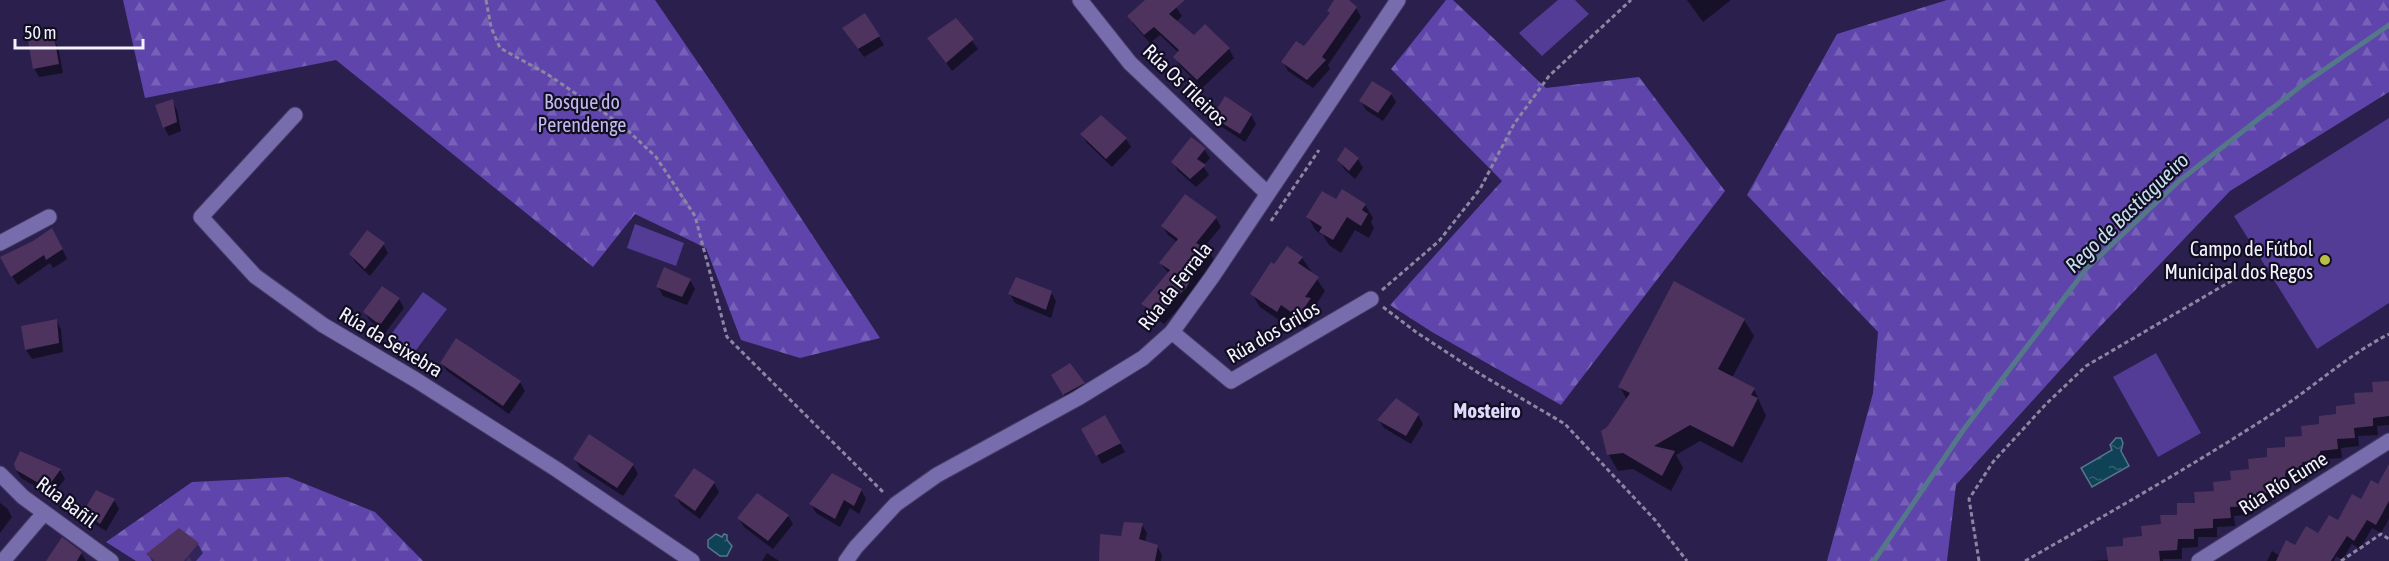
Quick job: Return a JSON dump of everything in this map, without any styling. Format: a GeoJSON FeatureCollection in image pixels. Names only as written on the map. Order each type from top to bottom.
{"type":"FeatureCollection","features":[{"type":"Feature","properties":{"kind":"street","name":"Rúa Os Tileiros"},"geometry":{"type":"LineString","coordinates":[[1080,0],[1131,63],[1267,193]]}},
{"type":"Feature","properties":{"kind":"street","name":"Rúa da Ferrala"},"geometry":{"type":"LineString","coordinates":[[846,561],[896,504],[936,475],[1078,398],[1143,358],[1172,332],[1212,277],[1398,0]]}},
{"type":"Feature","properties":{"kind":"street","name":"Rúa da Seixebra"},"geometry":{"type":"LineString","coordinates":[[295,115],[201,217],[255,276],[323,325],[416,380],[556,469],[692,561]]}},
{"type":"Feature","properties":{"kind":"street"},"geometry":{"type":"LineString","coordinates":[[0,243],[49,217]]}},
{"type":"Feature","properties":{"kind":"street","name":"Rúa dos Grilos"},"geometry":{"type":"LineString","coordinates":[[1172,332],[1231,381],[1371,299]]}},
{"type":"Feature","properties":{"kind":"street","name":"Rúa Río Eume"},"geometry":{"type":"LineString","coordinates":[[2199,561],[2389,441]]}},
{"type":"Feature","properties":{"kind":"street","name":"Rúa Bañil"},"geometry":{"type":"LineString","coordinates":[[0,474],[23,497],[90,554],[111,561]]}},
{"type":"Feature","properties":{"kind":"street"},"geometry":{"type":"LineString","coordinates":[[3,561],[44,513]]}},
{"type":"Feature","properties":{"kind":"path"},"geometry":{"type":"LineString","coordinates":[[486,0],[491,27],[500,48],[547,74],[622,125],[656,157],[695,216],[727,337],[896,504]]}},
{"type":"Feature","properties":{"kind":"path"},"geometry":{"type":"LineString","coordinates":[[1631,0],[1549,76],[1514,124],[1480,189],[1439,241],[1371,299],[1462,362],[1565,424],[1655,520],[1687,561]]}},
{"type":"Feature","properties":{"kind":"path"},"geometry":{"type":"LineString","coordinates":[[1979,561],[1969,499],[1993,462],[2046,404],[2086,366],[2255,267]]}},
{"type":"Feature","properties":{"kind":"path"},"geometry":{"type":"LineString","coordinates":[[2025,561],[2187,469],[2278,411],[2361,349],[2389,334]]}},
{"type":"Feature","properties":{"kind":"path"},"geometry":{"type":"LineString","coordinates":[[2341,561],[2381,534],[2389,539]]}},
{"type":"Feature","properties":{"kind":"green space","name":"Bosque do Perendenge"},"geometry":{"type":"Polygon","coordinates":[[[123,0],[655,0],[880,338],[800,358],[741,340],[706,248],[635,214],[593,267],[336,60],[145,98],[123,0]]]}},
{"type":"Feature","properties":{"kind":"green space"},"geometry":{"type":"Polygon","coordinates":[[[1446,0],[1453,0],[1546,88],[1639,77],[1725,191],[1561,405],[1432,332],[1390,305],[1502,181],[1391,69],[1446,0]]]}},
{"type":"Feature","properties":{"kind":"green space"},"geometry":{"type":"Polygon","coordinates":[[[1947,0],[2389,0],[2389,92],[2230,191],[2092,335],[1956,485],[1947,561],[1827,561],[1873,393],[1878,332],[1747,195],[1837,34],[1947,0]]]}},
{"type":"Feature","properties":{"kind":"green space"},"geometry":{"type":"Polygon","coordinates":[[[288,477],[375,512],[423,561],[136,561],[106,542],[192,482],[288,477]]]}},
{"type":"Feature","properties":{"kind":"shaded area"},"geometry":{"type":"Polygon","coordinates":[[[1558,0],[1575,0],[1589,14],[1542,56],[1519,33],[1558,0]]]}},
{"type":"Feature","properties":{"kind":"shaded area","name":"Campo de Fútbol Municipal dos Regos"},"geometry":{"type":"Polygon","coordinates":[[[2389,118],[2389,303],[2317,349],[2234,216],[2389,118]]]}},
{"type":"Feature","properties":{"kind":"shaded area"},"geometry":{"type":"Polygon","coordinates":[[[635,224],[684,243],[676,266],[627,248],[635,224]]]}},
{"type":"Feature","properties":{"kind":"shaded area"},"geometry":{"type":"Polygon","coordinates":[[[423,292],[447,309],[410,358],[386,341],[423,292]]]}},
{"type":"Feature","properties":{"kind":"shaded area"},"geometry":{"type":"Polygon","coordinates":[[[2156,353],[2201,433],[2158,457],[2113,377],[2156,353]]]}},
{"type":"Feature","properties":{"kind":"water"},"geometry":{"type":"Polygon","coordinates":[[[2116,438],[2121,438],[2123,443],[2121,451],[2129,466],[2092,487],[2081,468],[2112,450],[2110,445],[2116,438]]]}},
{"type":"Feature","properties":{"kind":"water"},"geometry":{"type":"Polygon","coordinates":[[[716,534],[722,537],[724,534],[727,535],[727,540],[732,546],[727,556],[720,556],[708,547],[708,540],[716,534]]]}},
{"type":"Feature","properties":{"kind":"building"},"geometry":{"type":"Polygon","coordinates":[[[1145,0],[1185,0],[1169,14],[1194,35],[1205,24],[1230,48],[1197,80],[1173,57],[1179,50],[1154,27],[1144,35],[1127,16],[1145,0]]]}},
{"type":"Feature","properties":{"kind":"building"},"geometry":{"type":"Polygon","coordinates":[[[1334,0],[1349,0],[1357,7],[1322,57],[1326,60],[1307,80],[1281,62],[1296,41],[1304,46],[1330,13],[1327,11],[1334,0]]]}},
{"type":"Feature","properties":{"kind":"building"},"geometry":{"type":"Polygon","coordinates":[[[865,13],[880,36],[858,49],[842,28],[865,13]]]}},
{"type":"Feature","properties":{"kind":"building"},"geometry":{"type":"Polygon","coordinates":[[[956,18],[974,39],[946,63],[927,38],[956,18]]]}},
{"type":"Feature","properties":{"kind":"building"},"geometry":{"type":"Polygon","coordinates":[[[54,36],[59,64],[33,69],[28,41],[54,36]]]}},
{"type":"Feature","properties":{"kind":"building"},"geometry":{"type":"Polygon","coordinates":[[[1372,81],[1392,93],[1378,113],[1359,101],[1372,81]]]}},
{"type":"Feature","properties":{"kind":"building"},"geometry":{"type":"Polygon","coordinates":[[[1225,96],[1252,114],[1240,134],[1212,117],[1225,96]]]}},
{"type":"Feature","properties":{"kind":"building"},"geometry":{"type":"Polygon","coordinates":[[[173,99],[177,122],[163,128],[155,105],[173,99]]]}},
{"type":"Feature","properties":{"kind":"building"},"geometry":{"type":"Polygon","coordinates":[[[1101,115],[1127,138],[1106,159],[1080,134],[1101,115]]]}},
{"type":"Feature","properties":{"kind":"building"},"geometry":{"type":"Polygon","coordinates":[[[1191,137],[1206,148],[1197,159],[1206,165],[1190,179],[1171,162],[1191,137]]]}},
{"type":"Feature","properties":{"kind":"building"},"geometry":{"type":"Polygon","coordinates":[[[1345,147],[1359,158],[1349,171],[1337,160],[1345,147]]]}},
{"type":"Feature","properties":{"kind":"building"},"geometry":{"type":"Polygon","coordinates":[[[1342,189],[1366,204],[1362,210],[1368,214],[1361,226],[1347,217],[1333,240],[1319,232],[1322,227],[1306,217],[1322,191],[1336,199],[1342,189]]]}},
{"type":"Feature","properties":{"kind":"building"},"geometry":{"type":"Polygon","coordinates":[[[1185,194],[1217,217],[1196,243],[1210,250],[1186,288],[1159,316],[1141,304],[1170,270],[1159,263],[1178,239],[1161,226],[1185,194]]]}},
{"type":"Feature","properties":{"kind":"building"},"geometry":{"type":"Polygon","coordinates":[[[52,228],[63,249],[46,260],[44,255],[11,277],[0,257],[33,241],[52,228]]]}},
{"type":"Feature","properties":{"kind":"building"},"geometry":{"type":"Polygon","coordinates":[[[367,230],[385,243],[365,269],[349,254],[367,230]]]}},
{"type":"Feature","properties":{"kind":"building"},"geometry":{"type":"Polygon","coordinates":[[[1287,246],[1303,257],[1298,263],[1319,277],[1305,297],[1311,298],[1298,317],[1281,305],[1277,312],[1250,294],[1271,262],[1274,264],[1287,246]]]}},
{"type":"Feature","properties":{"kind":"building"},"geometry":{"type":"Polygon","coordinates":[[[664,267],[691,279],[682,297],[656,287],[664,267]]]}},
{"type":"Feature","properties":{"kind":"building"},"geometry":{"type":"Polygon","coordinates":[[[1016,277],[1052,291],[1046,310],[1008,294],[1016,277]]]}},
{"type":"Feature","properties":{"kind":"building"},"geometry":{"type":"Polygon","coordinates":[[[1674,281],[1745,319],[1718,369],[1755,388],[1751,395],[1758,398],[1733,447],[1690,425],[1654,446],[1675,451],[1662,476],[1623,453],[1607,455],[1601,431],[1607,427],[1630,393],[1618,387],[1674,281]]]}},
{"type":"Feature","properties":{"kind":"building"},"geometry":{"type":"Polygon","coordinates":[[[382,286],[400,298],[380,325],[363,312],[382,286]]]}},
{"type":"Feature","properties":{"kind":"building"},"geometry":{"type":"Polygon","coordinates":[[[57,319],[59,343],[25,350],[21,326],[57,319]]]}},
{"type":"Feature","properties":{"kind":"building"},"geometry":{"type":"Polygon","coordinates":[[[456,338],[521,381],[503,406],[440,363],[456,338]]]}},
{"type":"Feature","properties":{"kind":"building"},"geometry":{"type":"Polygon","coordinates":[[[1070,363],[1085,383],[1063,395],[1051,375],[1070,363]]]}},
{"type":"Feature","properties":{"kind":"building"},"geometry":{"type":"Polygon","coordinates":[[[2389,381],[2389,416],[2373,418],[2373,426],[2354,428],[2355,438],[2337,439],[2338,449],[2320,451],[2321,461],[2302,462],[2303,472],[2285,473],[2286,483],[2267,484],[2267,493],[2248,495],[2248,506],[2230,507],[2231,518],[2213,519],[2213,528],[2194,529],[2194,539],[2178,539],[2177,550],[2159,551],[2160,561],[2108,561],[2106,547],[2123,546],[2123,538],[2142,536],[2141,526],[2161,524],[2160,515],[2177,515],[2177,503],[2195,503],[2194,492],[2214,491],[2213,482],[2231,480],[2230,471],[2249,469],[2248,459],[2267,457],[2267,448],[2285,447],[2285,437],[2302,436],[2301,426],[2319,424],[2319,416],[2336,414],[2336,406],[2355,404],[2354,393],[2373,392],[2372,382],[2389,381]]]}},
{"type":"Feature","properties":{"kind":"building"},"geometry":{"type":"Polygon","coordinates":[[[1396,398],[1419,414],[1406,436],[1377,420],[1396,398]]]}},
{"type":"Feature","properties":{"kind":"building"},"geometry":{"type":"Polygon","coordinates":[[[1105,415],[1121,443],[1096,456],[1081,429],[1105,415]]]}},
{"type":"Feature","properties":{"kind":"building"},"geometry":{"type":"Polygon","coordinates":[[[589,434],[634,464],[617,488],[573,459],[589,434]]]}},
{"type":"Feature","properties":{"kind":"building"},"geometry":{"type":"Polygon","coordinates":[[[20,451],[61,469],[47,488],[16,470],[14,464],[20,451]]]}},
{"type":"Feature","properties":{"kind":"building"},"geometry":{"type":"Polygon","coordinates":[[[2389,464],[2389,501],[2376,525],[2367,520],[2354,541],[2347,536],[2331,561],[2276,561],[2286,540],[2295,545],[2306,526],[2318,533],[2329,515],[2338,520],[2352,494],[2361,499],[2371,480],[2378,484],[2389,464]]]}},
{"type":"Feature","properties":{"kind":"building"},"geometry":{"type":"Polygon","coordinates":[[[694,468],[715,482],[695,511],[674,496],[694,468]]]}},
{"type":"Feature","properties":{"kind":"building"},"geometry":{"type":"Polygon","coordinates":[[[832,473],[862,489],[854,506],[844,500],[835,519],[809,504],[832,473]]]}},
{"type":"Feature","properties":{"kind":"building"},"geometry":{"type":"Polygon","coordinates":[[[96,490],[115,499],[100,524],[83,512],[96,490]]]}},
{"type":"Feature","properties":{"kind":"building"},"geometry":{"type":"Polygon","coordinates":[[[757,493],[789,515],[768,541],[737,518],[757,493]]]}},
{"type":"Feature","properties":{"kind":"building"},"geometry":{"type":"Polygon","coordinates":[[[1124,522],[1143,523],[1139,539],[1158,545],[1155,561],[1099,561],[1100,534],[1121,536],[1124,522]]]}},
{"type":"Feature","properties":{"kind":"building"},"geometry":{"type":"Polygon","coordinates":[[[179,528],[199,543],[184,561],[155,561],[146,554],[179,528]]]}},
{"type":"Feature","properties":{"kind":"building"},"geometry":{"type":"Polygon","coordinates":[[[62,537],[82,552],[77,561],[46,561],[62,537]]]}},
{"type":"Feature","properties":{"kind":"waterway","name":"Rego de Bastiagueiro"},"geometry":{"type":"LineString","coordinates":[[1874,561],[1964,429],[2087,268],[2179,181],[2306,82],[2389,25]]}},
{"type":"Feature","properties":{"kind":"place","name":"Campo de Fútbol Municipal dos Regos"},"geometry":{"type":"Point","coordinates":[2325,260]}},
{"type":"Feature","properties":{"kind":"district","name":"Mosteiro"},"geometry":{"type":"Point","coordinates":[1487,411]}}]}
